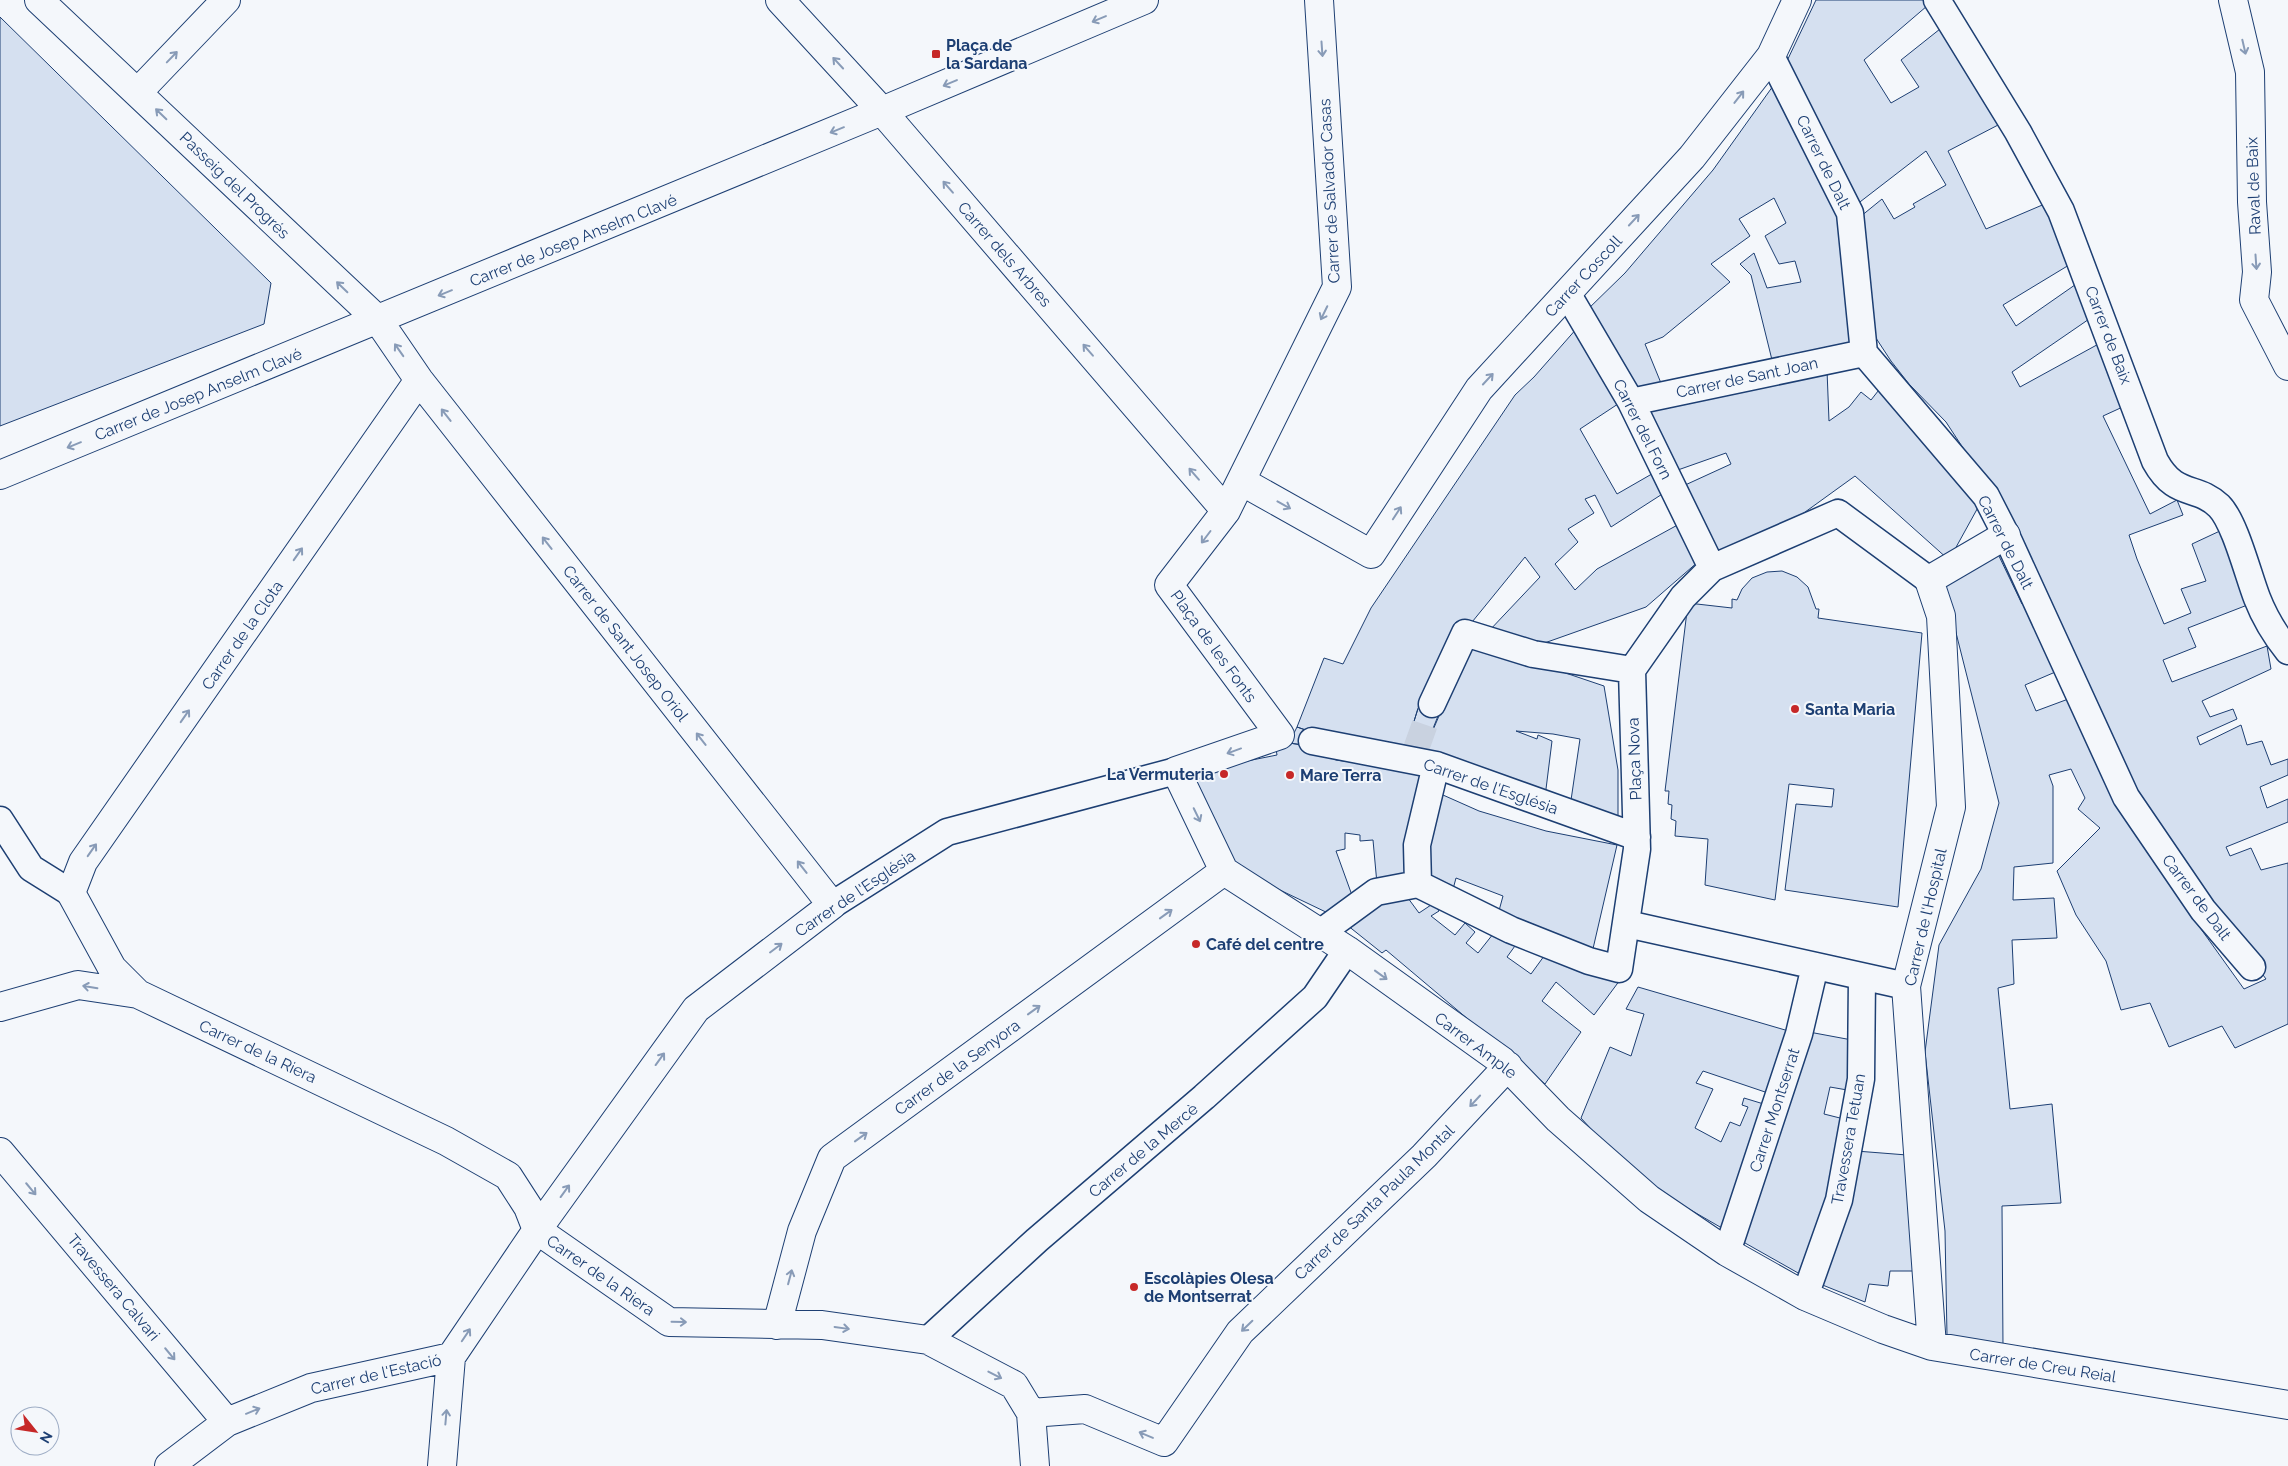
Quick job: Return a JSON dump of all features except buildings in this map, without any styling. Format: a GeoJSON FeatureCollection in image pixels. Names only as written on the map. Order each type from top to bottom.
{"type":"FeatureCollection","features":[{"type":"Feature","properties":{"kind":"street","name":"Passeig del Progrés"},"geometry":{"type":"LineString","coordinates":[[39,0],[378,320],[419,380]]}},
{"type":"Feature","properties":{"kind":"street"},"geometry":{"type":"LineString","coordinates":[[138,92],[226,0]]}},
{"type":"Feature","properties":{"kind":"street","name":"Carrer dels Arbres"},"geometry":{"type":"LineString","coordinates":[[780,0],[882,111],[1226,511]]}},
{"type":"Feature","properties":{"kind":"street","name":"Carrer de Josep Anselm Clavé"},"geometry":{"type":"LineString","coordinates":[[0,475],[882,111],[1144,0]]}},
{"type":"Feature","properties":{"kind":"street","name":"Carrer de Salvador Casas"},"geometry":{"type":"LineString","coordinates":[[1241,481],[1337,287],[1318,0]]}},
{"type":"Feature","properties":{"kind":"street","name":"Carrer Coscoll"},"geometry":{"type":"LineString","coordinates":[[1241,481],[1371,554],[1479,389],[1692,156],[1771,56],[1797,0]]}},
{"type":"Feature","properties":{"kind":"street","name":"Carrer de Baix"},"geometry":{"type":"LineString","coordinates":[[1937,0],[2018,132],[2061,211],[2159,469],[2163,476],[2174,486],[2218,506],[2230,522],[2257,600],[2288,651]]}},
{"type":"Feature","properties":{"kind":"street","name":"Raval de Baix"},"geometry":{"type":"LineString","coordinates":[[2233,0],[2250,72],[2252,202],[2257,272],[2254,300],[2288,366]]}},
{"type":"Feature","properties":{"kind":"street","name":"Carrer de Dalt"},"geometry":{"type":"LineString","coordinates":[[1771,56],[1850,213],[1864,353],[1986,496],[2006,535],[2126,797],[2203,910],[2252,967]]}},
{"type":"Feature","properties":{"kind":"street","name":"Carrer del Forn"},"geometry":{"type":"LineString","coordinates":[[1567,293],[1631,402],[1712,568]]}},
{"type":"Feature","properties":{"kind":"street","name":"Carrer de Sant Joan"},"geometry":{"type":"LineString","coordinates":[[1631,402],[1864,353]]}},
{"type":"Feature","properties":{"kind":"street","name":"Carrer de la Clota"},"geometry":{"type":"LineString","coordinates":[[71,893],[83,862],[419,380]]}},
{"type":"Feature","properties":{"kind":"street","name":"Carrer de Sant Josep Oriol"},"geometry":{"type":"LineString","coordinates":[[419,380],[832,906]]}},
{"type":"Feature","properties":{"kind":"street","name":"Plaça de les Fonts"},"geometry":{"type":"LineString","coordinates":[[1241,481],[1226,511],[1169,585],[1295,737]]}},
{"type":"Feature","properties":{"kind":"street"},"geometry":{"type":"LineString","coordinates":[[1432,704],[1466,633],[1533,654],[1632,670],[1683,597],[1712,568],[1838,513],[1929,580],[2006,535]]}},
{"type":"Feature","properties":{"kind":"street","name":"Carrer de l'Hospital"},"geometry":{"type":"LineString","coordinates":[[1929,580],[1941,616],[1951,807],[1906,986],[1932,1346]]}},
{"type":"Feature","properties":{"kind":"street","name":"Plaça Nova"},"geometry":{"type":"LineString","coordinates":[[1418,884],[1510,930],[1589,961],[1619,969],[1627,924],[1637,843],[1632,670]]}},
{"type":"Feature","properties":{"kind":"street","name":"Carrer de l'Església"},"geometry":{"type":"LineString","coordinates":[[537,1230],[696,1009],[832,906],[947,832],[1176,772],[1295,737],[1421,758],[1637,843]]}},
{"type":"Feature","properties":{"kind":"street"},"geometry":{"type":"LineString","coordinates":[[1320,933],[1376,892],[1418,884],[1417,845],[1421,758]]}},
{"type":"Feature","properties":{"kind":"street"},"geometry":{"type":"LineString","coordinates":[[1176,772],[1224,871]]}},
{"type":"Feature","properties":{"kind":"street"},"geometry":{"type":"LineString","coordinates":[[0,820],[31,868],[71,893]]}},
{"type":"Feature","properties":{"kind":"street","name":"Carrer Ample"},"geometry":{"type":"LineString","coordinates":[[1224,871],[1347,950],[1508,1066],[1558,1119],[1648,1199],[1727,1252],[1805,1296]]}},
{"type":"Feature","properties":{"kind":"street","name":"Carrer de la Senyora"},"geometry":{"type":"LineString","coordinates":[[777,1325],[802,1230],[832,1158],[1224,871]]}},
{"type":"Feature","properties":{"kind":"street","name":"Carrer de la Riera"},"geometry":{"type":"LineString","coordinates":[[71,893],[112,968],[138,994],[446,1141],[508,1176],[528,1207],[537,1230],[669,1322],[822,1326],[928,1340],[1014,1384],[1031,1413],[1035,1466]]}},
{"type":"Feature","properties":{"kind":"street"},"geometry":{"type":"LineString","coordinates":[[1627,924],[1906,986]]}},
{"type":"Feature","properties":{"kind":"street","name":"Carrer de la Mercè"},"geometry":{"type":"LineString","coordinates":[[928,1340],[1037,1240],[1204,1097],[1315,997],[1347,950]]}},
{"type":"Feature","properties":{"kind":"street","name":"Carrer Montserrat"},"geometry":{"type":"LineString","coordinates":[[1727,1252],[1799,1034],[1815,966]]}},
{"type":"Feature","properties":{"kind":"street","name":"Travessera Tetuan"},"geometry":{"type":"LineString","coordinates":[[1805,1296],[1839,1200],[1861,1079],[1862,976]]}},
{"type":"Feature","properties":{"kind":"street"},"geometry":{"type":"LineString","coordinates":[[0,1007],[78,985],[138,994]]}},
{"type":"Feature","properties":{"kind":"street","name":"Carrer de Santa Paula Montal"},"geometry":{"type":"LineString","coordinates":[[1031,1413],[1085,1409],[1164,1442],[1240,1332],[1424,1156],[1508,1066]]}},
{"type":"Feature","properties":{"kind":"street","name":"Travessera Calvari"},"geometry":{"type":"LineString","coordinates":[[0,1152],[227,1422]]}},
{"type":"Feature","properties":{"kind":"street","name":"Carrer de l'Estació"},"geometry":{"type":"LineString","coordinates":[[169,1466],[227,1422],[311,1388],[452,1357],[537,1230]]}},
{"type":"Feature","properties":{"kind":"street","name":"Carrer de Creu Reial"},"geometry":{"type":"LineString","coordinates":[[1805,1296],[1883,1329],[1932,1346],[2288,1405]]}},
{"type":"Feature","properties":{"kind":"street"},"geometry":{"type":"LineString","coordinates":[[442,1466],[452,1357]]}},
{"type":"Feature","properties":{"kind":"tunnel"},"geometry":{"type":"LineString","coordinates":[[1416,749],[1432,704]]}},
{"type":"Feature","properties":{"kind":"place","name":"Plaça de la Sardana"},"geometry":{"type":"Point","coordinates":[936,54]}},
{"type":"Feature","properties":{"kind":"place","name":"Santa Maria"},"geometry":{"type":"Point","coordinates":[1795,709]}},
{"type":"Feature","properties":{"kind":"place","name":"La Vermuteria"},"geometry":{"type":"Point","coordinates":[1224,774]}},
{"type":"Feature","properties":{"kind":"place","name":"Mare Terra"},"geometry":{"type":"Point","coordinates":[1290,775]}},
{"type":"Feature","properties":{"kind":"place","name":"Café del centre"},"geometry":{"type":"Point","coordinates":[1196,944]}},
{"type":"Feature","properties":{"kind":"place","name":"Escolàpies Olesa de Montserrat"},"geometry":{"type":"Point","coordinates":[1134,1287]}}]}
